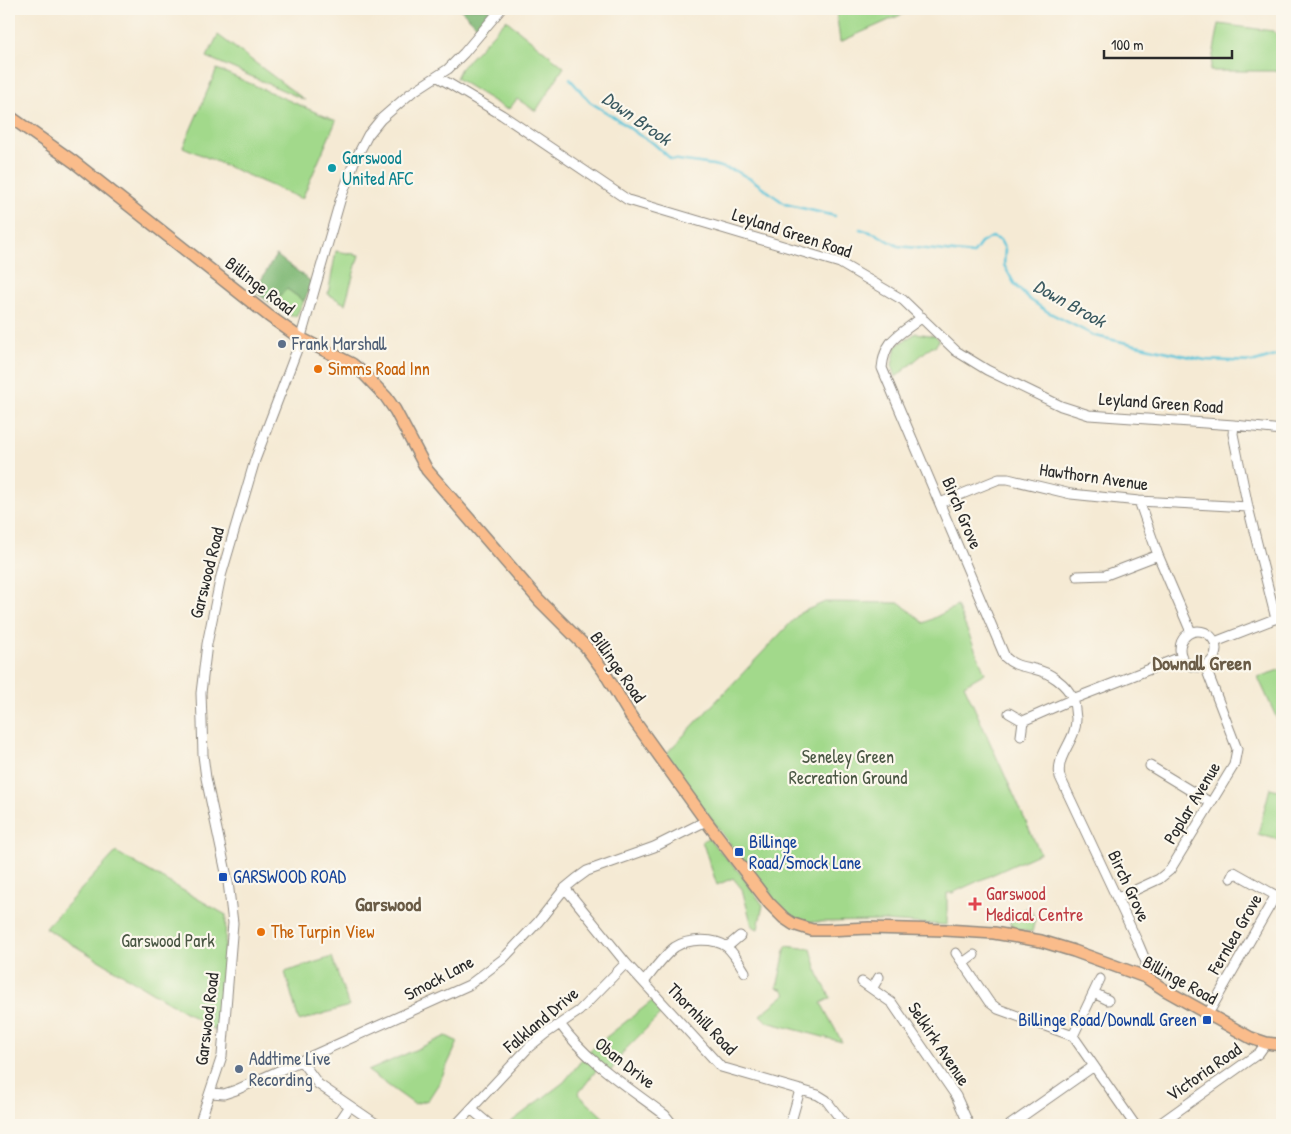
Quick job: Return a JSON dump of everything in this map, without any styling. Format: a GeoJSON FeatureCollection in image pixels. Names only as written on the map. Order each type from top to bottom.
{"type":"FeatureCollection","features":[{"type":"Feature","properties":{"kind":"main road","name":"Billinge Road"},"geometry":{"type":"LineString","coordinates":[[9,116],[74,162],[262,311],[300,338],[352,364],[363,373],[386,397],[395,410],[427,470],[539,600],[586,647],[603,670],[630,715],[706,821],[769,903],[784,918],[803,928],[827,930],[878,928],[994,933],[1048,943],[1145,977],[1251,1038],[1266,1043],[1282,1045]]}},
{"type":"Feature","properties":{"kind":"street","name":"Garswood Road"},"geometry":{"type":"LineString","coordinates":[[199,1125],[222,1056],[230,971],[232,910],[204,763],[201,693],[207,644],[221,576],[255,460],[300,338],[340,201],[350,171],[363,144],[391,109],[411,93],[438,77],[464,53],[501,9]]}},
{"type":"Feature","properties":{"kind":"street","name":"Leyland Green Road"},"geometry":{"type":"LineString","coordinates":[[438,77],[502,115],[628,200],[840,263],[902,300],[956,351],[987,370],[1061,406],[1089,415],[1282,430]]}},
{"type":"Feature","properties":{"kind":"street","name":"Birch Grove"},"geometry":{"type":"LineString","coordinates":[[922,317],[890,342],[885,350],[882,368],[1005,657],[1019,666],[1032,668],[1048,674],[1065,688],[1073,699],[1076,720],[1075,729],[1071,742],[1059,762],[1060,777],[1118,898],[1146,962],[1145,977]]}},
{"type":"Feature","properties":{"kind":"street"},"geometry":{"type":"LineString","coordinates":[[1215,642],[1279,618],[1248,507],[1233,434],[1234,425]]}},
{"type":"Feature","properties":{"kind":"street","name":"Hawthorn Avenue"},"geometry":{"type":"LineString","coordinates":[[940,503],[999,479],[1008,479],[1071,494],[1248,507]]}},
{"type":"Feature","properties":{"kind":"street"},"geometry":{"type":"LineString","coordinates":[[1139,500],[1158,556],[1191,632]]}},
{"type":"Feature","properties":{"kind":"street"},"geometry":{"type":"LineString","coordinates":[[1077,576],[1106,575],[1158,556]]}},
{"type":"Feature","properties":{"kind":"street"},"geometry":{"type":"LineString","coordinates":[[1196,631],[1208,634],[1215,642],[1214,659],[1205,666],[1189,665],[1182,657],[1180,645],[1191,632],[1196,631]]}},
{"type":"Feature","properties":{"kind":"street"},"geometry":{"type":"LineString","coordinates":[[1023,721],[1073,699],[1182,657]]}},
{"type":"Feature","properties":{"kind":"street","name":"Poplar Avenue"},"geometry":{"type":"LineString","coordinates":[[1118,898],[1159,879],[1170,870],[1234,765],[1237,749],[1205,666]]}},
{"type":"Feature","properties":{"kind":"street"},"geometry":{"type":"LineString","coordinates":[[1010,713],[1023,721]]}},
{"type":"Feature","properties":{"kind":"street"},"geometry":{"type":"LineString","coordinates":[[1021,736],[1023,721]]}},
{"type":"Feature","properties":{"kind":"street"},"geometry":{"type":"LineString","coordinates":[[1150,766],[1210,803]]}},
{"type":"Feature","properties":{"kind":"street","name":"Smock Lane"},"geometry":{"type":"LineString","coordinates":[[211,1093],[224,1094],[236,1090],[302,1062],[469,985],[503,959],[538,922],[565,888],[587,871],[654,847],[706,821]]}},
{"type":"Feature","properties":{"kind":"street","name":"Fernlea Grove"},"geometry":{"type":"LineString","coordinates":[[1208,1014],[1279,897],[1234,872],[1231,878]]}},
{"type":"Feature","properties":{"kind":"street","name":"Thornhill Road"},"geometry":{"type":"LineString","coordinates":[[565,888],[626,963],[721,1067],[818,1095],[826,1100],[845,1125]]}},
{"type":"Feature","properties":{"kind":"street"},"geometry":{"type":"LineString","coordinates":[[727,947],[740,936]]}},
{"type":"Feature","properties":{"kind":"street"},"geometry":{"type":"LineString","coordinates":[[644,982],[675,947],[684,943],[703,940],[716,942],[727,947],[745,972]]}},
{"type":"Feature","properties":{"kind":"street"},"geometry":{"type":"LineString","coordinates":[[956,952],[989,1002],[998,1009],[1073,1036],[1135,1125]]}},
{"type":"Feature","properties":{"kind":"street"},"geometry":{"type":"LineString","coordinates":[[963,963],[974,955]]}},
{"type":"Feature","properties":{"kind":"street","name":"Falkland Drive"},"geometry":{"type":"LineString","coordinates":[[456,1125],[529,1047],[579,1011],[626,963]]}},
{"type":"Feature","properties":{"kind":"street"},"geometry":{"type":"LineString","coordinates":[[872,989],[879,977]]}},
{"type":"Feature","properties":{"kind":"street"},"geometry":{"type":"LineString","coordinates":[[1073,1036],[1100,979]]}},
{"type":"Feature","properties":{"kind":"street","name":"Selkirk Avenue"},"geometry":{"type":"LineString","coordinates":[[862,982],[892,1003],[956,1096],[969,1125]]}},
{"type":"Feature","properties":{"kind":"street"},"geometry":{"type":"LineString","coordinates":[[1094,993],[1108,1000]]}},
{"type":"Feature","properties":{"kind":"street","name":"Oban Drive"},"geometry":{"type":"LineString","coordinates":[[560,1024],[572,1041],[588,1056],[665,1115],[673,1125]]}},
{"type":"Feature","properties":{"kind":"street","name":"Victoria Road"},"geometry":{"type":"LineString","coordinates":[[1158,1125],[1259,1053],[1266,1043]]}},
{"type":"Feature","properties":{"kind":"street"},"geometry":{"type":"LineString","coordinates":[[302,1062],[318,1084],[378,1125]]}},
{"type":"Feature","properties":{"kind":"street"},"geometry":{"type":"LineString","coordinates":[[1010,1125],[1094,1066]]}},
{"type":"Feature","properties":{"kind":"street"},"geometry":{"type":"LineString","coordinates":[[790,1125],[800,1090]]}},
{"type":"Feature","properties":{"kind":"street"},"geometry":{"type":"LineString","coordinates":[[337,1125],[350,1106]]}},
{"type":"Feature","properties":{"kind":"street"},"geometry":{"type":"LineString","coordinates":[[471,1109],[490,1125]]}},
{"type":"Feature","properties":{"kind":"green space"},"geometry":{"type":"Polygon","coordinates":[[[460,9],[494,9],[496,11],[481,30],[460,9]]]}},
{"type":"Feature","properties":{"kind":"green space"},"geometry":{"type":"Polygon","coordinates":[[[836,9],[914,9],[840,42],[836,9]]]}},
{"type":"Feature","properties":{"kind":"green space"},"geometry":{"type":"Polygon","coordinates":[[[506,20],[564,67],[536,111],[517,99],[510,108],[506,109],[456,78],[461,68],[506,20]]]}},
{"type":"Feature","properties":{"kind":"green space"},"geometry":{"type":"Polygon","coordinates":[[[1219,24],[1273,31],[1282,39],[1282,71],[1210,71],[1219,24]]]}},
{"type":"Feature","properties":{"kind":"green space"},"geometry":{"type":"Polygon","coordinates":[[[218,35],[305,100],[207,57],[218,35]]]}},
{"type":"Feature","properties":{"kind":"green space"},"geometry":{"type":"Polygon","coordinates":[[[217,69],[336,121],[302,199],[183,147],[217,69]]]}},
{"type":"Feature","properties":{"kind":"green space"},"geometry":{"type":"Polygon","coordinates":[[[336,251],[359,255],[345,304],[328,294],[336,251]]]}},
{"type":"Feature","properties":{"kind":"green space"},"geometry":{"type":"Polygon","coordinates":[[[276,255],[313,283],[304,301],[287,289],[271,303],[254,292],[276,255]]]}},
{"type":"Feature","properties":{"kind":"green space"},"geometry":{"type":"Polygon","coordinates":[[[287,289],[304,301],[296,316],[291,316],[271,303],[287,289]]]}},
{"type":"Feature","properties":{"kind":"green space"},"geometry":{"type":"Polygon","coordinates":[[[916,333],[935,336],[939,340],[935,347],[932,346],[896,377],[892,365],[896,346],[916,333]]]}},
{"type":"Feature","properties":{"kind":"green space","name":"Seneley Green Recreation Ground"},"geometry":{"type":"Polygon","coordinates":[[[825,602],[900,603],[924,623],[957,606],[985,673],[964,685],[1040,853],[952,893],[947,893],[947,925],[883,921],[809,922],[792,916],[778,906],[665,755],[800,613],[825,602]]]}},
{"type":"Feature","properties":{"kind":"green space"},"geometry":{"type":"Polygon","coordinates":[[[1282,669],[1282,730],[1258,677],[1282,669]]]}},
{"type":"Feature","properties":{"kind":"green space"},"geometry":{"type":"Polygon","coordinates":[[[1270,788],[1282,791],[1282,841],[1258,834],[1270,788]]]}},
{"type":"Feature","properties":{"kind":"green space"},"geometry":{"type":"Polygon","coordinates":[[[708,838],[740,873],[763,905],[758,929],[752,926],[742,889],[733,878],[717,885],[702,841],[708,838]]]}},
{"type":"Feature","properties":{"kind":"green space","name":"Garswood Park"},"geometry":{"type":"Polygon","coordinates":[[[116,852],[226,915],[222,1034],[45,928],[116,852]]]}},
{"type":"Feature","properties":{"kind":"green space"},"geometry":{"type":"Polygon","coordinates":[[[1029,907],[1035,919],[1032,932],[1014,929],[1007,917],[1029,907]]]}},
{"type":"Feature","properties":{"kind":"green space"},"geometry":{"type":"Polygon","coordinates":[[[786,946],[811,949],[818,974],[831,998],[821,1003],[842,1042],[767,1022],[760,1015],[786,994],[782,989],[777,988],[786,946]]]}},
{"type":"Feature","properties":{"kind":"green space"},"geometry":{"type":"Polygon","coordinates":[[[332,957],[349,1006],[299,1021],[285,972],[332,957]]]}},
{"type":"Feature","properties":{"kind":"green space"},"geometry":{"type":"Polygon","coordinates":[[[652,1001],[663,1012],[625,1050],[608,1075],[598,1068],[578,1094],[605,1119],[600,1125],[576,1125],[546,1120],[519,1125],[507,1125],[564,1082],[590,1050],[652,1001]]]}},
{"type":"Feature","properties":{"kind":"green space"},"geometry":{"type":"Polygon","coordinates":[[[446,1036],[458,1042],[439,1083],[428,1100],[414,1104],[368,1071],[446,1036]]]}},
{"type":"Feature","properties":{"kind":"waterway","name":"Down Brook"},"geometry":{"type":"LineString","coordinates":[[570,79],[590,102],[653,143],[671,159],[713,165],[736,171],[754,181],[785,204],[835,216]]}},
{"type":"Feature","properties":{"kind":"waterway","name":"Down Brook"},"geometry":{"type":"LineString","coordinates":[[860,229],[876,234],[898,246],[973,254],[981,243],[992,237],[1000,240],[1005,249],[1004,265],[1015,285],[1029,299],[1048,312],[1095,336],[1205,360],[1255,362],[1282,354]]}},
{"type":"Feature","properties":{"kind":"place","name":"Garswood United AFC"},"geometry":{"type":"Point","coordinates":[332,168]}},
{"type":"Feature","properties":{"kind":"place","name":"Frank Marshall"},"geometry":{"type":"Point","coordinates":[282,344]}},
{"type":"Feature","properties":{"kind":"place","name":"Simms Road Inn"},"geometry":{"type":"Point","coordinates":[318,369]}},
{"type":"Feature","properties":{"kind":"place","name":"Billinge Road/Smock Lane"},"geometry":{"type":"Point","coordinates":[739,852]}},
{"type":"Feature","properties":{"kind":"place","name":"GARSWOOD ROAD"},"geometry":{"type":"Point","coordinates":[223,877]}},
{"type":"Feature","properties":{"kind":"place","name":"Garswood Medical Centre"},"geometry":{"type":"Point","coordinates":[975,904]}},
{"type":"Feature","properties":{"kind":"place","name":"The Turpin View"},"geometry":{"type":"Point","coordinates":[261,932]}},
{"type":"Feature","properties":{"kind":"place","name":"Billinge Road/Downall Green"},"geometry":{"type":"Point","coordinates":[1207,1020]}},
{"type":"Feature","properties":{"kind":"place","name":"Addtime Live Recording"},"geometry":{"type":"Point","coordinates":[239,1069]}},
{"type":"Feature","properties":{"kind":"district","name":"Downall Green"},"geometry":{"type":"Point","coordinates":[1202,663]}},
{"type":"Feature","properties":{"kind":"district","name":"Garswood"},"geometry":{"type":"Point","coordinates":[388,904]}}]}
